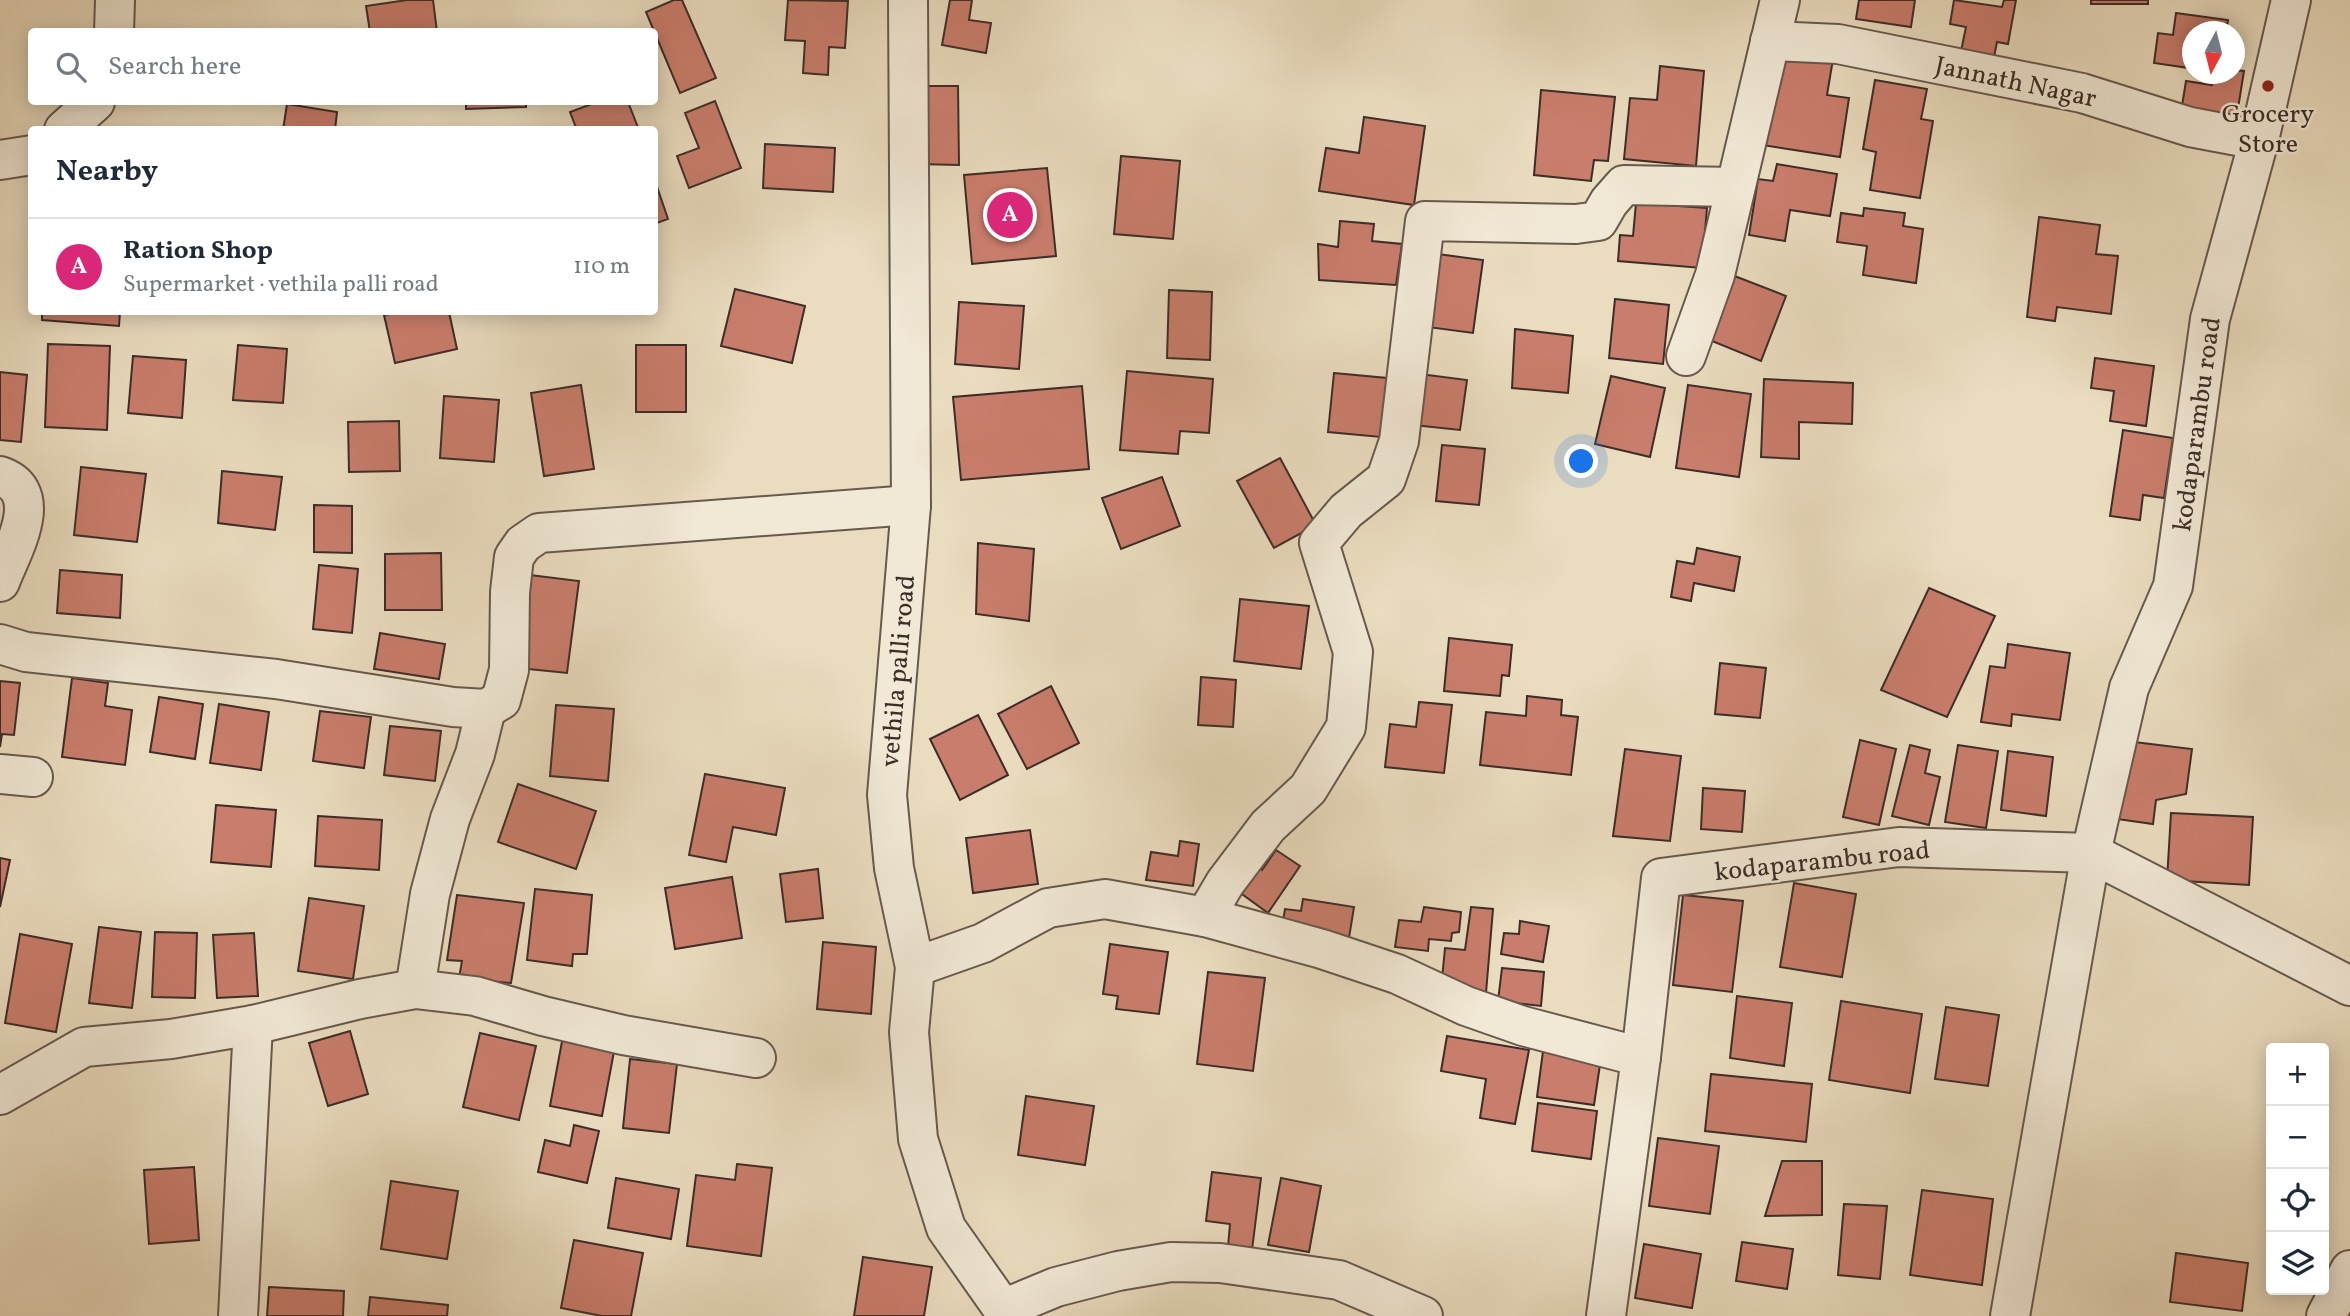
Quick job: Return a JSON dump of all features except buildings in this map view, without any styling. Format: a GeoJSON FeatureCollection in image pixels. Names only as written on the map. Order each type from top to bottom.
{"type":"FeatureCollection","features":[{"type":"Feature","properties":{"kind":"street"},"geometry":{"type":"LineString","coordinates":[[114,28],[115,0]]}},
{"type":"Feature","properties":{"kind":"street","name":"vethila palli road"},"geometry":{"type":"LineString","coordinates":[[908,0],[911,505],[887,795],[894,868],[915,967],[909,1032],[918,1139],[946,1228],[1004,1312]]}},
{"type":"Feature","properties":{"kind":"street"},"geometry":{"type":"LineString","coordinates":[[1686,356],[1715,275],[1780,0]]}},
{"type":"Feature","properties":{"kind":"street","name":"kodaparambu road"},"geometry":{"type":"LineString","coordinates":[[1606,1316],[1641,1057],[1661,878],[1899,847],[2091,853],[2129,688],[2173,586],[2210,319],[2259,140],[2291,0]]}},
{"type":"Feature","properties":{"kind":"street","name":"Jannath Nagar"},"geometry":{"type":"LineString","coordinates":[[1770,41],[1838,44],[2082,93],[2190,127],[2259,140]]}},
{"type":"Feature","properties":{"kind":"street"},"geometry":{"type":"LineString","coordinates":[[68,126],[92,105]]}},
{"type":"Feature","properties":{"kind":"street"},"geometry":{"type":"LineString","coordinates":[[0,160],[28,156]]}},
{"type":"Feature","properties":{"kind":"street"},"geometry":{"type":"LineString","coordinates":[[1205,917],[1225,883],[1268,826],[1308,789],[1346,727],[1353,652],[1319,543],[1346,511],[1386,480],[1399,441],[1425,221],[1576,224],[1598,221],[1609,202],[1624,185],[1734,187]]}},
{"type":"Feature","properties":{"kind":"street"},"geometry":{"type":"LineString","coordinates":[[0,476],[20,489],[24,502],[16,547],[0,582]]}},
{"type":"Feature","properties":{"kind":"street"},"geometry":{"type":"LineString","coordinates":[[0,644],[26,652],[276,680],[453,707],[485,709],[500,700],[509,670],[510,592],[514,557],[523,544],[538,533],[911,505]]}},
{"type":"Feature","properties":{"kind":"street"},"geometry":{"type":"LineString","coordinates":[[415,989],[430,894],[450,819],[475,754],[485,709]]}},
{"type":"Feature","properties":{"kind":"street"},"geometry":{"type":"LineString","coordinates":[[2010,1316],[2091,853],[2350,986]]}},
{"type":"Feature","properties":{"kind":"street"},"geometry":{"type":"LineString","coordinates":[[915,967],[983,943],[1048,908],[1105,900],[1205,917],[1322,949],[1397,974],[1466,1006],[1523,1026],[1641,1057]]}},
{"type":"Feature","properties":{"kind":"street"},"geometry":{"type":"LineString","coordinates":[[0,1095],[84,1047],[170,1039],[253,1025],[360,999],[415,989],[475,996],[623,1035],[756,1058]]}},
{"type":"Feature","properties":{"kind":"street"},"geometry":{"type":"LineString","coordinates":[[238,1316],[253,1025]]}},
{"type":"Feature","properties":{"kind":"street"},"geometry":{"type":"LineString","coordinates":[[1004,1312],[1056,1287],[1118,1270],[1171,1262],[1220,1263],[1339,1280],[1423,1316]]}},
{"type":"Feature","properties":{"kind":"street"},"geometry":{"type":"LineString","coordinates":[[2326,1316],[2350,1270]]}},
{"type":"Feature","properties":{"kind":"place","name":"Grocery Store"},"geometry":{"type":"Point","coordinates":[2268,86]}},
{"type":"Feature","properties":{"kind":"place","name":"Ration Shop"},"geometry":{"type":"Point","coordinates":[1010,215]}}]}
